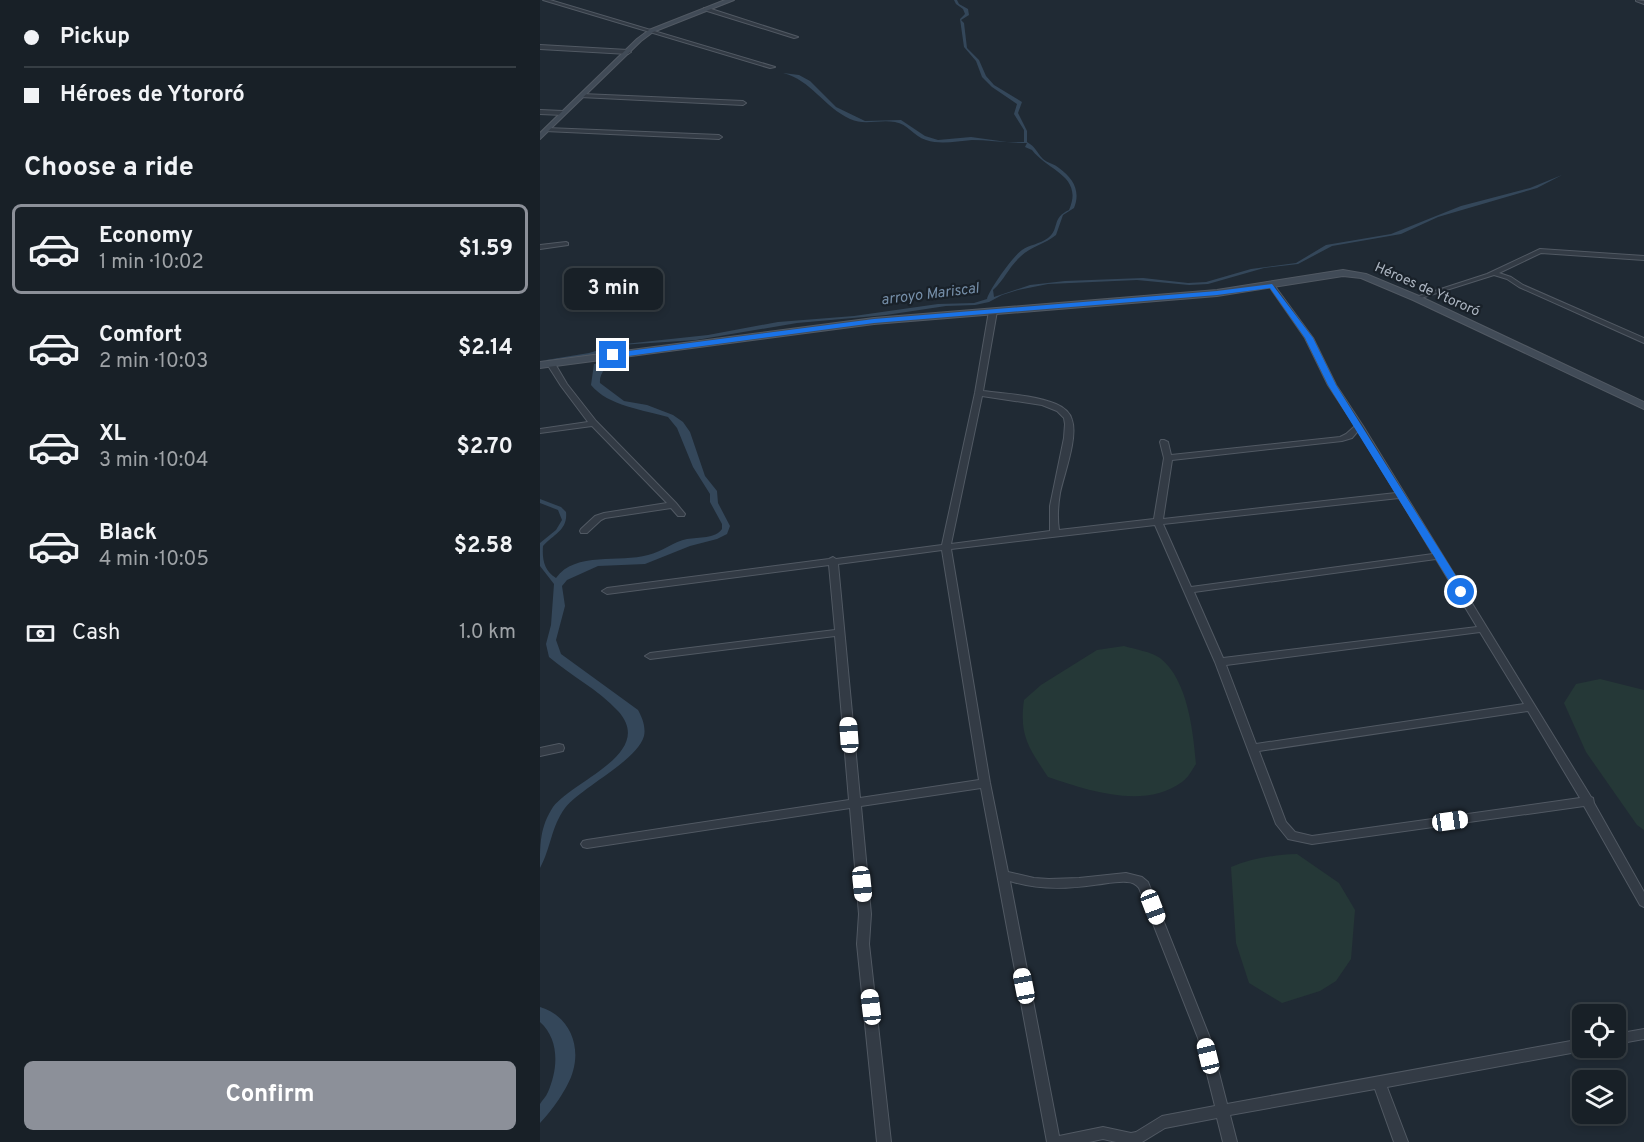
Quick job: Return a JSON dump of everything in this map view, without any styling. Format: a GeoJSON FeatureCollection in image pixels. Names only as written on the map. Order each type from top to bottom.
{"type":"FeatureCollection","features":[{"type":"Feature","properties":{"kind":"main road"},"geometry":{"type":"LineString","coordinates":[[540,137],[651,31],[731,0]]}},
{"type":"Feature","properties":{"kind":"main road","name":"Héroes de Ytororó"},"geometry":{"type":"LineString","coordinates":[[545,364],[863,322],[1217,293],[1272,286],[1317,276],[1353,274],[1416,298],[1644,406]]}},
{"type":"Feature","properties":{"kind":"street"},"geometry":{"type":"LineString","coordinates":[[1638,0],[1644,3]]}},
{"type":"Feature","properties":{"kind":"street"},"geometry":{"type":"LineString","coordinates":[[543,1],[772,67]]}},
{"type":"Feature","properties":{"kind":"street"},"geometry":{"type":"LineString","coordinates":[[706,9],[796,37]]}},
{"type":"Feature","properties":{"kind":"street"},"geometry":{"type":"LineString","coordinates":[[540,47],[628,52]]}},
{"type":"Feature","properties":{"kind":"street"},"geometry":{"type":"LineString","coordinates":[[582,96],[743,103]]}},
{"type":"Feature","properties":{"kind":"street"},"geometry":{"type":"LineString","coordinates":[[540,112],[563,113]]}},
{"type":"Feature","properties":{"kind":"street"},"geometry":{"type":"LineString","coordinates":[[547,130],[719,137]]}},
{"type":"Feature","properties":{"kind":"street"},"geometry":{"type":"LineString","coordinates":[[540,247],[566,244]]}},
{"type":"Feature","properties":{"kind":"street"},"geometry":{"type":"LineString","coordinates":[[1416,298],[1493,273],[1540,251],[1644,258]]}},
{"type":"Feature","properties":{"kind":"street"},"geometry":{"type":"LineString","coordinates":[[1493,273],[1509,278],[1521,286],[1644,342]]}},
{"type":"Feature","properties":{"kind":"street"},"geometry":{"type":"LineString","coordinates":[[1272,286],[1309,338],[1332,385],[1588,801],[1644,902]]}},
{"type":"Feature","properties":{"kind":"street"},"geometry":{"type":"LineString","coordinates":[[993,311],[979,393],[946,547],[985,783],[1054,1142]]}},
{"type":"Feature","properties":{"kind":"street"},"geometry":{"type":"LineString","coordinates":[[545,364],[596,423],[681,514]]}},
{"type":"Feature","properties":{"kind":"street"},"geometry":{"type":"LineString","coordinates":[[979,393],[1048,405],[1060,409],[1067,416],[1068,431],[1052,512],[1055,533]]}},
{"type":"Feature","properties":{"kind":"street"},"geometry":{"type":"LineString","coordinates":[[540,431],[596,423]]}},
{"type":"Feature","properties":{"kind":"street"},"geometry":{"type":"LineString","coordinates":[[1168,458],[1342,439],[1349,436],[1359,426]]}},
{"type":"Feature","properties":{"kind":"street"},"geometry":{"type":"LineString","coordinates":[[1164,442],[1168,458],[1158,522],[1220,663],[1281,824],[1292,836],[1312,840],[1588,801]]}},
{"type":"Feature","properties":{"kind":"street"},"geometry":{"type":"LineString","coordinates":[[607,591],[1055,533],[1401,495]]}},
{"type":"Feature","properties":{"kind":"street"},"geometry":{"type":"LineString","coordinates":[[584,531],[598,518],[604,516],[672,505]]}},
{"type":"Feature","properties":{"kind":"street"},"geometry":{"type":"LineString","coordinates":[[1188,590],[1439,556]]}},
{"type":"Feature","properties":{"kind":"street"},"geometry":{"type":"LineString","coordinates":[[833,561],[866,914],[863,944],[884,1142]]}},
{"type":"Feature","properties":{"kind":"street"},"geometry":{"type":"LineString","coordinates":[[1220,663],[1483,629]]}},
{"type":"Feature","properties":{"kind":"street"},"geometry":{"type":"LineString","coordinates":[[650,656],[840,632]]}},
{"type":"Feature","properties":{"kind":"street"},"geometry":{"type":"LineString","coordinates":[[1252,748],[1530,707]]}},
{"type":"Feature","properties":{"kind":"street"},"geometry":{"type":"LineString","coordinates":[[540,752],[559,748]]}},
{"type":"Feature","properties":{"kind":"street"},"geometry":{"type":"LineString","coordinates":[[586,844],[985,783]]}},
{"type":"Feature","properties":{"kind":"street"},"geometry":{"type":"LineString","coordinates":[[1003,875],[1028,883],[1046,885],[1126,877],[1138,880],[1144,885],[1204,1038],[1230,1142]]}},
{"type":"Feature","properties":{"kind":"street"},"geometry":{"type":"LineString","coordinates":[[1626,1037],[1644,1034]]}},
{"type":"Feature","properties":{"kind":"street"},"geometry":{"type":"LineString","coordinates":[[1060,1142],[1103,1133],[1131,1139],[1139,1137],[1162,1122],[1572,1047]]}},
{"type":"Feature","properties":{"kind":"street"},"geometry":{"type":"LineString","coordinates":[[1378,1083],[1401,1142]]}},
{"type":"Feature","properties":{"kind":"green space"},"geometry":{"type":"Polygon","coordinates":[[[1124,646],[1157,656],[1177,679],[1191,722],[1196,764],[1182,782],[1151,795],[1115,795],[1048,777],[1024,733],[1024,700],[1041,685],[1097,650],[1124,646]]]}},
{"type":"Feature","properties":{"kind":"green space"},"geometry":{"type":"Polygon","coordinates":[[[1600,679],[1644,690],[1644,830],[1637,825],[1586,752],[1564,703],[1576,684],[1600,679]]]}},
{"type":"Feature","properties":{"kind":"green space"},"geometry":{"type":"Polygon","coordinates":[[[1297,854],[1339,883],[1355,910],[1351,959],[1336,981],[1320,991],[1282,1003],[1249,983],[1236,943],[1231,867],[1247,861],[1297,854]]]}},
{"type":"Feature","properties":{"kind":"water"},"geometry":{"type":"Polygon","coordinates":[[[954,0],[968,9],[969,15],[961,20],[964,23],[967,48],[979,60],[986,76],[994,85],[1022,102],[1018,113],[1027,131],[1027,142],[1043,159],[1068,176],[1077,196],[1074,208],[1063,215],[1056,235],[1028,251],[1012,265],[993,290],[994,297],[1030,285],[1065,281],[1143,278],[1188,283],[1206,282],[1251,269],[1296,263],[1326,245],[1391,234],[1461,206],[1530,188],[1562,175],[1537,188],[1438,217],[1401,234],[1332,246],[1298,264],[1264,268],[1208,284],[1189,285],[1137,280],[1048,284],[1018,290],[975,305],[946,306],[886,315],[797,323],[696,340],[620,345],[592,355],[540,361],[589,353],[615,345],[708,335],[778,322],[854,316],[938,304],[974,303],[987,299],[1007,266],[1018,253],[1052,235],[1060,216],[1069,210],[1072,189],[1062,175],[1032,150],[1025,147],[1027,143],[972,140],[937,142],[921,138],[904,125],[895,122],[867,122],[850,119],[832,108],[802,81],[783,73],[799,75],[810,81],[836,107],[865,121],[901,120],[925,136],[938,140],[971,137],[1024,142],[1024,130],[1014,114],[1017,104],[992,87],[982,77],[976,61],[964,47],[960,19],[965,14],[954,0]]]}},
{"type":"Feature","properties":{"kind":"water"},"geometry":{"type":"Polygon","coordinates":[[[614,361],[602,373],[600,383],[624,401],[647,405],[673,415],[683,422],[690,432],[705,476],[717,491],[718,503],[730,526],[727,534],[717,539],[690,546],[645,564],[598,566],[567,580],[562,586],[565,606],[556,640],[561,654],[638,710],[643,722],[644,736],[631,755],[565,808],[560,815],[540,868],[542,836],[545,822],[553,807],[563,797],[608,765],[620,753],[627,740],[627,726],[610,703],[549,657],[546,644],[551,625],[554,584],[540,566],[540,543],[556,530],[562,520],[558,510],[540,503],[540,499],[561,507],[566,512],[563,528],[543,546],[545,564],[556,578],[574,564],[599,559],[648,555],[682,540],[711,536],[722,529],[722,524],[710,502],[710,494],[693,467],[677,428],[668,417],[617,403],[591,385],[594,364],[614,361]]]}},
{"type":"Feature","properties":{"kind":"water"},"geometry":{"type":"Polygon","coordinates":[[[540,1007],[550,1011],[565,1024],[573,1041],[575,1061],[568,1084],[540,1123],[540,1104],[547,1094],[554,1074],[555,1055],[551,1037],[540,1022],[540,1007]]]}},
{"type":"Feature","properties":{"kind":"route"},"geometry":{"type":"LineString","coordinates":[[613,355],[874,321],[1217,293],[1272,286],[1309,338],[1332,385],[1461,592]]}},
{"type":"Feature","properties":{"kind":"water label","name":"arroyo Mariscal"},"geometry":{"type":"Point","coordinates":[930,295]}}]}
